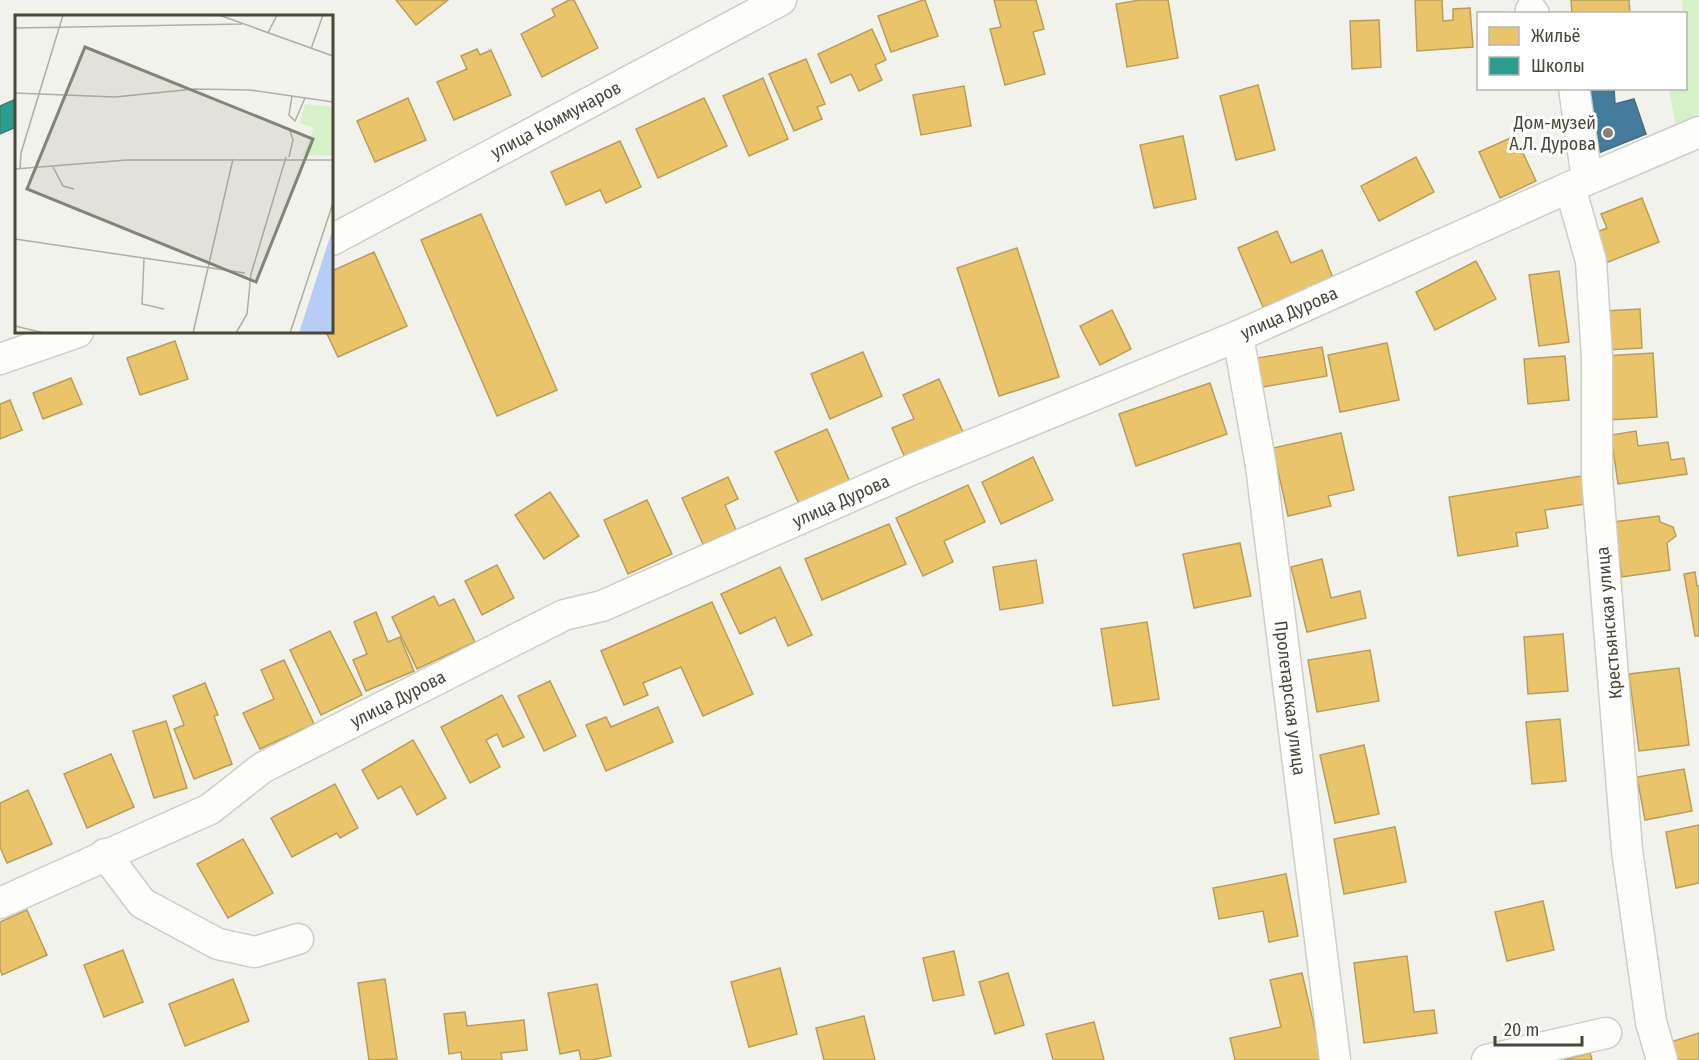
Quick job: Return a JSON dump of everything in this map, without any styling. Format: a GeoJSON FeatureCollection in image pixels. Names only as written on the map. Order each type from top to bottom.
{"type":"FeatureCollection","features":[{"type":"Feature","properties":{"kind":"street","name":"улица Коммунаров"},"geometry":{"type":"LineString","coordinates":[[333,239],[781,0]]}},
{"type":"Feature","properties":{"kind":"street","name":"Крестьянская улица"},"geometry":{"type":"LineString","coordinates":[[1574,90],[1578,183],[1592,261],[1597,358],[1597,477],[1627,850],[1651,1022],[1662,1060]]}},
{"type":"Feature","properties":{"kind":"street","name":"улица Дурова"},"geometry":{"type":"LineString","coordinates":[[0,903],[105,854],[210,809],[262,768],[564,615],[602,606],[913,470],[1238,336],[1578,183],[1699,132]]}},
{"type":"Feature","properties":{"kind":"street"},"geometry":{"type":"LineString","coordinates":[[0,359],[75,333]]}},
{"type":"Feature","properties":{"kind":"street","name":"Пролетарская улица"},"geometry":{"type":"LineString","coordinates":[[1238,336],[1261,466],[1335,1060]]}},
{"type":"Feature","properties":{"kind":"street"},"geometry":{"type":"LineString","coordinates":[[105,854],[142,903],[218,944],[255,952],[298,939]]}},
{"type":"Feature","properties":{"kind":"street"},"geometry":{"type":"LineString","coordinates":[[1487,1060],[1606,1033]]}},
{"type":"Feature","properties":{"kind":"green space"},"geometry":{"type":"Polygon","coordinates":[[[1682,0],[1699,0],[1699,114],[1676,126],[1669,90],[1687,90],[1687,12],[1683,12],[1682,0]]]}},
{"type":"Feature","properties":{"kind":"building: Жильё"},"geometry":{"type":"Polygon","coordinates":[[[396,0],[448,0],[416,25],[396,0]]]}},
{"type":"Feature","properties":{"kind":"building: Жильё"},"geometry":{"type":"Polygon","coordinates":[[[569,0],[574,0],[598,48],[542,77],[521,34],[555,16],[552,9],[569,0]]]}},
{"type":"Feature","properties":{"kind":"building: Жильё"},"geometry":{"type":"Polygon","coordinates":[[[925,0],[938,36],[891,52],[878,16],[925,0]]]}},
{"type":"Feature","properties":{"kind":"building: Жильё"},"geometry":{"type":"Polygon","coordinates":[[[994,0],[1036,0],[1044,29],[1033,32],[1045,74],[1005,85],[990,29],[1001,27],[994,0]]]}},
{"type":"Feature","properties":{"kind":"building: Жильё"},"geometry":{"type":"Polygon","coordinates":[[[1140,0],[1168,0],[1178,58],[1127,67],[1116,4],[1140,0]]]}},
{"type":"Feature","properties":{"kind":"building: Жильё"},"geometry":{"type":"Polygon","coordinates":[[[1415,0],[1442,0],[1443,21],[1453,20],[1453,9],[1470,8],[1473,47],[1417,51],[1415,0]]]}},
{"type":"Feature","properties":{"kind":"building: Жильё"},"geometry":{"type":"Polygon","coordinates":[[[1571,0],[1629,0],[1630,12],[1572,12],[1571,0]]]}},
{"type":"Feature","properties":{"kind":"building: Жильё"},"geometry":{"type":"Polygon","coordinates":[[[1379,20],[1381,67],[1352,69],[1350,21],[1379,20]]]}},
{"type":"Feature","properties":{"kind":"building: Жильё"},"geometry":{"type":"Polygon","coordinates":[[[872,29],[886,60],[875,65],[882,80],[859,91],[851,74],[831,83],[818,54],[872,29]]]}},
{"type":"Feature","properties":{"kind":"building: Жильё"},"geometry":{"type":"Polygon","coordinates":[[[477,49],[480,55],[491,50],[511,95],[454,120],[437,82],[467,69],[461,56],[477,49]]]}},
{"type":"Feature","properties":{"kind":"building: Жильё"},"geometry":{"type":"Polygon","coordinates":[[[806,59],[825,104],[817,107],[822,119],[794,131],[769,74],[806,59]]]}},
{"type":"Feature","properties":{"kind":"building: Жильё"},"geometry":{"type":"Polygon","coordinates":[[[763,78],[788,139],[749,156],[723,96],[763,78]]]}},
{"type":"Feature","properties":{"kind":"building: Жильё"},"geometry":{"type":"Polygon","coordinates":[[[1258,85],[1275,150],[1236,160],[1220,96],[1258,85]]]}},
{"type":"Feature","properties":{"kind":"building: Жильё"},"geometry":{"type":"Polygon","coordinates":[[[964,86],[971,126],[921,135],[913,95],[964,86]]]}},
{"type":"Feature","properties":{"kind":"building: Жильё"},"geometry":{"type":"Polygon","coordinates":[[[408,98],[426,140],[375,162],[357,121],[408,98]]]}},
{"type":"Feature","properties":{"kind":"building: Жильё"},"geometry":{"type":"Polygon","coordinates":[[[704,98],[727,146],[658,178],[636,129],[704,98]]]}},
{"type":"Feature","properties":{"kind":"building: Жильё"},"geometry":{"type":"Polygon","coordinates":[[[1183,136],[1196,199],[1154,208],[1140,145],[1183,136]]]}},
{"type":"Feature","properties":{"kind":"building: Жильё"},"geometry":{"type":"Polygon","coordinates":[[[1515,136],[1536,181],[1500,198],[1479,152],[1515,136]]]}},
{"type":"Feature","properties":{"kind":"building: Жильё"},"geometry":{"type":"Polygon","coordinates":[[[620,141],[641,187],[606,203],[600,190],[566,205],[551,172],[620,141]]]}},
{"type":"Feature","properties":{"kind":"building: Жильё"},"geometry":{"type":"Polygon","coordinates":[[[1416,157],[1434,192],[1379,221],[1361,186],[1416,157]]]}},
{"type":"Feature","properties":{"kind":"building: Жильё"},"geometry":{"type":"Polygon","coordinates":[[[1642,198],[1659,242],[1603,264],[1592,234],[1607,228],[1601,214],[1642,198]]]}},
{"type":"Feature","properties":{"kind":"building: Жильё"},"geometry":{"type":"Polygon","coordinates":[[[481,214],[557,390],[497,416],[421,240],[481,214]]]}},
{"type":"Feature","properties":{"kind":"building: Жильё"},"geometry":{"type":"Polygon","coordinates":[[[1277,231],[1291,263],[1322,250],[1333,278],[1263,307],[1238,248],[1277,231]]]}},
{"type":"Feature","properties":{"kind":"building: Жильё"},"geometry":{"type":"Polygon","coordinates":[[[1017,248],[1059,377],[999,396],[957,268],[1017,248]]]}},
{"type":"Feature","properties":{"kind":"building: Жильё"},"geometry":{"type":"Polygon","coordinates":[[[374,252],[407,326],[338,357],[326,333],[333,333],[333,271],[374,252]]]}},
{"type":"Feature","properties":{"kind":"building: Жильё"},"geometry":{"type":"Polygon","coordinates":[[[1476,261],[1496,299],[1435,330],[1416,292],[1476,261]]]}},
{"type":"Feature","properties":{"kind":"building: Жильё"},"geometry":{"type":"Polygon","coordinates":[[[1559,271],[1569,342],[1539,346],[1529,275],[1559,271]]]}},
{"type":"Feature","properties":{"kind":"building: Жильё"},"geometry":{"type":"Polygon","coordinates":[[[1640,309],[1642,348],[1606,350],[1604,311],[1640,309]]]}},
{"type":"Feature","properties":{"kind":"building: Жильё"},"geometry":{"type":"Polygon","coordinates":[[[1112,310],[1131,349],[1100,365],[1080,326],[1112,310]]]}},
{"type":"Feature","properties":{"kind":"building: Жильё"},"geometry":{"type":"Polygon","coordinates":[[[175,341],[188,379],[140,395],[127,358],[175,341]]]}},
{"type":"Feature","properties":{"kind":"building: Жильё"},"geometry":{"type":"Polygon","coordinates":[[[1387,343],[1399,400],[1340,412],[1328,355],[1387,343]]]}},
{"type":"Feature","properties":{"kind":"building: Жильё"},"geometry":{"type":"Polygon","coordinates":[[[1322,347],[1327,376],[1257,388],[1252,359],[1322,347]]]}},
{"type":"Feature","properties":{"kind":"building: Жильё"},"geometry":{"type":"Polygon","coordinates":[[[863,352],[882,396],[830,419],[811,374],[863,352]]]}},
{"type":"Feature","properties":{"kind":"building: Жильё"},"geometry":{"type":"Polygon","coordinates":[[[1653,353],[1657,417],[1609,420],[1605,356],[1653,353]]]}},
{"type":"Feature","properties":{"kind":"building: Жильё"},"geometry":{"type":"Polygon","coordinates":[[[1565,356],[1569,400],[1528,404],[1524,359],[1565,356]]]}},
{"type":"Feature","properties":{"kind":"building: Жильё"},"geometry":{"type":"Polygon","coordinates":[[[71,378],[82,404],[43,419],[33,393],[71,378]]]}},
{"type":"Feature","properties":{"kind":"building: Жильё"},"geometry":{"type":"Polygon","coordinates":[[[939,379],[963,432],[905,458],[892,428],[914,419],[903,395],[939,379]]]}},
{"type":"Feature","properties":{"kind":"building: Жильё"},"geometry":{"type":"Polygon","coordinates":[[[1210,383],[1227,434],[1136,466],[1119,414],[1210,383]]]}},
{"type":"Feature","properties":{"kind":"building: Жильё"},"geometry":{"type":"Polygon","coordinates":[[[10,400],[22,430],[0,439],[0,404],[10,400]]]}},
{"type":"Feature","properties":{"kind":"building: Жильё"},"geometry":{"type":"Polygon","coordinates":[[[827,429],[851,484],[800,506],[775,452],[827,429]]]}},
{"type":"Feature","properties":{"kind":"building: Жильё"},"geometry":{"type":"Polygon","coordinates":[[[1636,431],[1638,446],[1668,442],[1671,460],[1684,458],[1687,474],[1618,484],[1611,435],[1636,431]]]}},
{"type":"Feature","properties":{"kind":"building: Жильё"},"geometry":{"type":"Polygon","coordinates":[[[1341,433],[1354,490],[1328,496],[1331,506],[1288,516],[1273,448],[1341,433]]]}},
{"type":"Feature","properties":{"kind":"building: Жильё"},"geometry":{"type":"Polygon","coordinates":[[[1033,457],[1053,500],[1001,524],[982,482],[1033,457]]]}},
{"type":"Feature","properties":{"kind":"building: Жильё"},"geometry":{"type":"Polygon","coordinates":[[[1581,476],[1585,504],[1545,510],[1548,528],[1516,533],[1518,546],[1458,556],[1449,497],[1581,476]]]}},
{"type":"Feature","properties":{"kind":"building: Жильё"},"geometry":{"type":"Polygon","coordinates":[[[728,477],[738,499],[725,505],[736,530],[703,544],[682,498],[728,477]]]}},
{"type":"Feature","properties":{"kind":"building: Жильё"},"geometry":{"type":"Polygon","coordinates":[[[968,485],[985,522],[944,541],[953,562],[923,576],[896,518],[968,485]]]}},
{"type":"Feature","properties":{"kind":"building: Жильё"},"geometry":{"type":"Polygon","coordinates":[[[550,492],[579,536],[544,559],[515,515],[550,492]]]}},
{"type":"Feature","properties":{"kind":"building: Жильё"},"geometry":{"type":"Polygon","coordinates":[[[647,500],[672,554],[628,574],[604,520],[647,500]]]}},
{"type":"Feature","properties":{"kind":"building: Жильё"},"geometry":{"type":"Polygon","coordinates":[[[1659,516],[1660,522],[1673,527],[1676,536],[1667,543],[1670,570],[1622,577],[1614,522],[1659,516]]]}},
{"type":"Feature","properties":{"kind":"building: Жильё"},"geometry":{"type":"Polygon","coordinates":[[[889,524],[906,564],[822,600],[805,559],[889,524]]]}},
{"type":"Feature","properties":{"kind":"building: Жильё"},"geometry":{"type":"Polygon","coordinates":[[[1240,543],[1251,596],[1194,608],[1183,554],[1240,543]]]}},
{"type":"Feature","properties":{"kind":"building: Жильё"},"geometry":{"type":"Polygon","coordinates":[[[1322,559],[1331,598],[1360,591],[1366,618],[1307,632],[1291,567],[1322,559]]]}},
{"type":"Feature","properties":{"kind":"building: Жильё"},"geometry":{"type":"Polygon","coordinates":[[[1036,560],[1043,603],[1000,610],[993,567],[1036,560]]]}},
{"type":"Feature","properties":{"kind":"building: Жильё"},"geometry":{"type":"Polygon","coordinates":[[[497,565],[514,598],[482,615],[465,581],[497,565]]]}},
{"type":"Feature","properties":{"kind":"building: Жильё"},"geometry":{"type":"Polygon","coordinates":[[[780,567],[812,635],[788,646],[775,617],[740,634],[721,594],[780,567]]]}},
{"type":"Feature","properties":{"kind":"building: Жильё"},"geometry":{"type":"Polygon","coordinates":[[[1695,572],[1697,586],[1699,586],[1699,636],[1695,636],[1684,574],[1695,572]]]}},
{"type":"Feature","properties":{"kind":"building: Жильё"},"geometry":{"type":"Polygon","coordinates":[[[434,596],[439,606],[454,599],[475,642],[417,669],[392,617],[434,596]]]}},
{"type":"Feature","properties":{"kind":"building: Жильё"},"geometry":{"type":"Polygon","coordinates":[[[712,602],[753,694],[703,716],[681,667],[643,683],[648,695],[624,705],[601,651],[712,602]]]}},
{"type":"Feature","properties":{"kind":"building: Жильё"},"geometry":{"type":"Polygon","coordinates":[[[376,612],[388,642],[400,637],[414,671],[366,691],[353,660],[367,654],[354,622],[376,612]]]}},
{"type":"Feature","properties":{"kind":"building: Жильё"},"geometry":{"type":"Polygon","coordinates":[[[1147,622],[1159,699],[1113,706],[1101,629],[1147,622]]]}},
{"type":"Feature","properties":{"kind":"building: Жильё"},"geometry":{"type":"Polygon","coordinates":[[[330,631],[362,695],[321,715],[290,650],[330,631]]]}},
{"type":"Feature","properties":{"kind":"building: Жильё"},"geometry":{"type":"Polygon","coordinates":[[[1563,634],[1568,691],[1528,694],[1524,637],[1563,634]]]}},
{"type":"Feature","properties":{"kind":"building: Жильё"},"geometry":{"type":"Polygon","coordinates":[[[1370,650],[1379,701],[1317,712],[1308,660],[1370,650]]]}},
{"type":"Feature","properties":{"kind":"building: Жильё"},"geometry":{"type":"Polygon","coordinates":[[[284,660],[314,724],[260,749],[243,713],[274,699],[261,670],[284,660]]]}},
{"type":"Feature","properties":{"kind":"building: Жильё"},"geometry":{"type":"Polygon","coordinates":[[[1679,668],[1689,745],[1639,751],[1629,674],[1679,668]]]}},
{"type":"Feature","properties":{"kind":"building: Жильё"},"geometry":{"type":"Polygon","coordinates":[[[550,681],[576,736],[544,751],[518,696],[550,681]]]}},
{"type":"Feature","properties":{"kind":"building: Жильё"},"geometry":{"type":"Polygon","coordinates":[[[205,683],[218,715],[214,716],[232,764],[194,779],[174,729],[184,725],[173,696],[205,683]]]}},
{"type":"Feature","properties":{"kind":"building: Жильё"},"geometry":{"type":"Polygon","coordinates":[[[502,695],[524,737],[503,747],[497,734],[486,740],[500,767],[470,783],[441,727],[502,695]]]}},
{"type":"Feature","properties":{"kind":"building: Жильё"},"geometry":{"type":"Polygon","coordinates":[[[658,707],[673,742],[606,771],[586,725],[606,717],[611,727],[658,707]]]}},
{"type":"Feature","properties":{"kind":"building: Жильё"},"geometry":{"type":"Polygon","coordinates":[[[1560,719],[1566,781],[1532,784],[1526,722],[1560,719]]]}},
{"type":"Feature","properties":{"kind":"building: Жильё"},"geometry":{"type":"Polygon","coordinates":[[[166,721],[187,788],[154,798],[133,731],[166,721]]]}},
{"type":"Feature","properties":{"kind":"building: Жильё"},"geometry":{"type":"Polygon","coordinates":[[[413,740],[446,798],[417,815],[401,786],[378,799],[362,770],[413,740]]]}},
{"type":"Feature","properties":{"kind":"building: Жильё"},"geometry":{"type":"Polygon","coordinates":[[[1364,745],[1379,814],[1335,823],[1320,755],[1364,745]]]}},
{"type":"Feature","properties":{"kind":"building: Жильё"},"geometry":{"type":"Polygon","coordinates":[[[111,754],[134,807],[87,828],[64,774],[111,754]]]}},
{"type":"Feature","properties":{"kind":"building: Жильё"},"geometry":{"type":"Polygon","coordinates":[[[1684,769],[1692,811],[1645,820],[1637,777],[1684,769]]]}},
{"type":"Feature","properties":{"kind":"building: Жильё"},"geometry":{"type":"Polygon","coordinates":[[[335,784],[358,828],[340,838],[337,833],[292,857],[271,818],[335,784]]]}},
{"type":"Feature","properties":{"kind":"building: Жильё"},"geometry":{"type":"Polygon","coordinates":[[[28,790],[52,844],[7,863],[0,847],[0,803],[28,790]]]}},
{"type":"Feature","properties":{"kind":"building: Жильё"},"geometry":{"type":"Polygon","coordinates":[[[1699,825],[1699,883],[1676,888],[1666,832],[1699,825]]]}},
{"type":"Feature","properties":{"kind":"building: Жильё"},"geometry":{"type":"Polygon","coordinates":[[[1395,827],[1406,882],[1344,894],[1334,839],[1395,827]]]}},
{"type":"Feature","properties":{"kind":"building: Жильё"},"geometry":{"type":"Polygon","coordinates":[[[243,839],[273,893],[228,918],[197,864],[243,839]]]}},
{"type":"Feature","properties":{"kind":"building: Жильё"},"geometry":{"type":"Polygon","coordinates":[[[1286,874],[1298,936],[1269,942],[1263,911],[1219,919],[1213,888],[1286,874]]]}},
{"type":"Feature","properties":{"kind":"building: Жильё"},"geometry":{"type":"Polygon","coordinates":[[[1543,901],[1554,950],[1507,961],[1495,912],[1543,901]]]}},
{"type":"Feature","properties":{"kind":"building: Жильё"},"geometry":{"type":"Polygon","coordinates":[[[27,910],[47,955],[2,975],[0,922],[27,910]]]}},
{"type":"Feature","properties":{"kind":"building: Жильё"},"geometry":{"type":"Polygon","coordinates":[[[123,950],[143,1002],[104,1017],[84,965],[123,950]]]}},
{"type":"Feature","properties":{"kind":"building: Жильё"},"geometry":{"type":"Polygon","coordinates":[[[954,951],[964,995],[933,1001],[923,958],[954,951]]]}},
{"type":"Feature","properties":{"kind":"building: Жильё"},"geometry":{"type":"Polygon","coordinates":[[[1407,956],[1414,1012],[1434,1010],[1437,1033],[1364,1043],[1354,963],[1407,956]]]}},
{"type":"Feature","properties":{"kind":"building: Жильё"},"geometry":{"type":"Polygon","coordinates":[[[780,968],[797,1034],[749,1047],[731,982],[780,968]]]}},
{"type":"Feature","properties":{"kind":"building: Жильё"},"geometry":{"type":"Polygon","coordinates":[[[1008,973],[1024,1025],[995,1034],[979,982],[1008,973]]]}},
{"type":"Feature","properties":{"kind":"building: Жильё"},"geometry":{"type":"Polygon","coordinates":[[[1302,973],[1322,1060],[1235,1060],[1230,1038],[1281,1027],[1270,980],[1302,973]]]}},
{"type":"Feature","properties":{"kind":"building: Жильё"},"geometry":{"type":"Polygon","coordinates":[[[233,979],[249,1021],[185,1046],[169,1004],[233,979]]]}},
{"type":"Feature","properties":{"kind":"building: Жильё"},"geometry":{"type":"Polygon","coordinates":[[[385,979],[397,1059],[369,1060],[358,983],[385,979]]]}},
{"type":"Feature","properties":{"kind":"building: Жильё"},"geometry":{"type":"Polygon","coordinates":[[[597,984],[611,1056],[581,1060],[579,1050],[560,1054],[548,993],[597,984]]]}},
{"type":"Feature","properties":{"kind":"building: Жильё"},"geometry":{"type":"Polygon","coordinates":[[[465,1012],[467,1026],[524,1020],[527,1050],[501,1053],[502,1060],[462,1060],[461,1052],[449,1054],[444,1014],[465,1012]]]}},
{"type":"Feature","properties":{"kind":"building: Жильё"},"geometry":{"type":"Polygon","coordinates":[[[864,1016],[875,1060],[824,1060],[816,1028],[864,1016]]]}},
{"type":"Feature","properties":{"kind":"building: Жильё"},"geometry":{"type":"Polygon","coordinates":[[[1094,1022],[1104,1060],[1053,1060],[1046,1034],[1094,1022]]]}},
{"type":"Feature","properties":{"kind":"building: Жильё"},"geometry":{"type":"Polygon","coordinates":[[[1699,1033],[1699,1060],[1674,1060],[1668,1043],[1699,1033]]]}},
{"type":"Feature","properties":{"kind":"building: Жильё"},"geometry":{"type":"Polygon","coordinates":[[[1590,1053],[1592,1060],[1564,1060],[1590,1053]]]}},
{"type":"Feature","properties":{"kind":"building: Школы"},"geometry":{"type":"Polygon","coordinates":[[[15,99],[15,127],[0,134],[0,106],[15,99]]]}},
{"type":"Feature","properties":{"kind":"building: Учреждения"},"geometry":{"type":"Polygon","coordinates":[[[1582,90],[1614,90],[1615,104],[1634,99],[1646,134],[1591,156],[1582,90]]]}},
{"type":"Feature","properties":{"kind":"place","name":"Дом-музей А.Л. Дурова"},"geometry":{"type":"Point","coordinates":[1608,133]}}]}
